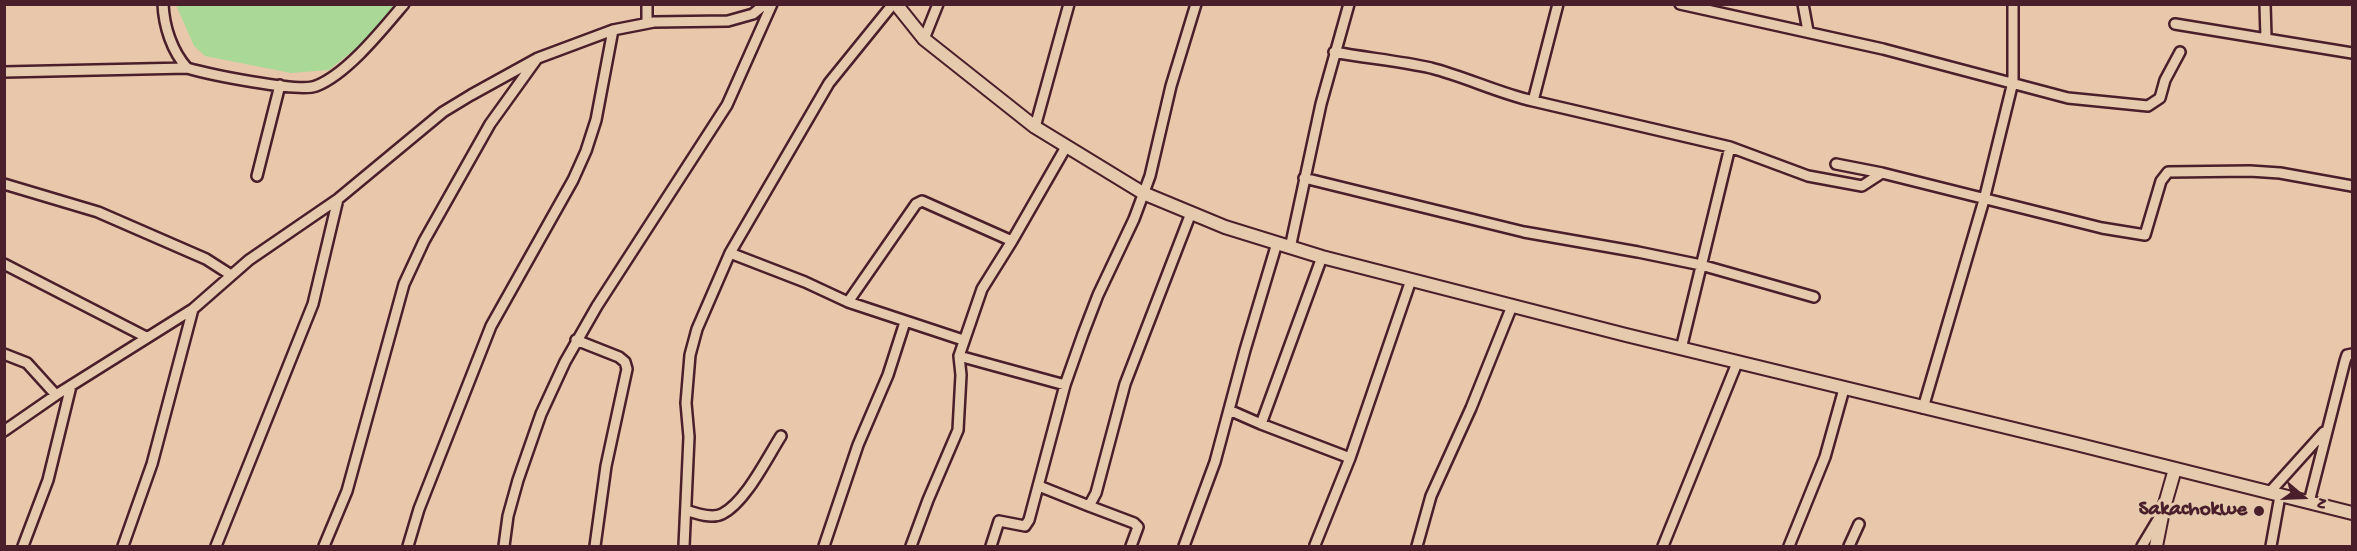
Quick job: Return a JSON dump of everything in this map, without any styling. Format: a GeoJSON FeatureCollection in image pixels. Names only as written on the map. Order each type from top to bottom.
{"type":"FeatureCollection","features":[{"type":"Feature","properties":{"kind":"main road"},"geometry":{"type":"LineString","coordinates":[[894,4],[924,39],[1035,127],[1143,192],[1225,227],[1322,257],[1512,306],[2352,513]]}},
{"type":"Feature","properties":{"kind":"main road"},"geometry":{"type":"LineString","coordinates":[[2156,546],[2175,469]]}},
{"type":"Feature","properties":{"kind":"street"},"geometry":{"type":"LineString","coordinates":[[164,4],[164,14],[171,41],[178,57],[187,68]]}},
{"type":"Feature","properties":{"kind":"street"},"geometry":{"type":"LineString","coordinates":[[4,72],[187,68],[309,88],[324,82],[353,60],[404,4]]}},
{"type":"Feature","properties":{"kind":"street"},"geometry":{"type":"LineString","coordinates":[[647,4],[647,23]]}},
{"type":"Feature","properties":{"kind":"street"},"geometry":{"type":"LineString","coordinates":[[4,431],[56,395],[193,309],[268,246],[338,199],[443,112],[538,58],[613,30],[647,23],[681,20],[728,21],[753,14],[765,4]]}},
{"type":"Feature","properties":{"kind":"street"},"geometry":{"type":"LineString","coordinates":[[504,546],[508,516],[518,480],[541,414],[576,340],[727,105],[772,4]]}},
{"type":"Feature","properties":{"kind":"street"},"geometry":{"type":"LineString","coordinates":[[684,546],[689,437],[686,403],[690,355],[697,329],[730,254],[830,83],[894,4]]}},
{"type":"Feature","properties":{"kind":"street"},"geometry":{"type":"LineString","coordinates":[[924,39],[938,4]]}},
{"type":"Feature","properties":{"kind":"street"},"geometry":{"type":"LineString","coordinates":[[1035,127],[1069,4]]}},
{"type":"Feature","properties":{"kind":"street"},"geometry":{"type":"LineString","coordinates":[[991,546],[999,521],[1021,526],[1028,525],[1065,385],[1098,295],[1134,219],[1150,176],[1171,86],[1196,4]]}},
{"type":"Feature","properties":{"kind":"street"},"geometry":{"type":"LineString","coordinates":[[1290,248],[1334,52],[1349,4]]}},
{"type":"Feature","properties":{"kind":"street"},"geometry":{"type":"LineString","coordinates":[[1533,101],[1558,4]]}},
{"type":"Feature","properties":{"kind":"street"},"geometry":{"type":"LineString","coordinates":[[1680,4],[1808,32],[2013,82],[2068,98],[2148,106],[2160,98],[2165,80],[2180,52]]}},
{"type":"Feature","properties":{"kind":"street"},"geometry":{"type":"LineString","coordinates":[[1803,4],[1808,32]]}},
{"type":"Feature","properties":{"kind":"street"},"geometry":{"type":"LineString","coordinates":[[1923,408],[1984,200],[2013,82],[2013,4]]}},
{"type":"Feature","properties":{"kind":"street"},"geometry":{"type":"LineString","coordinates":[[2265,4],[2266,37]]}},
{"type":"Feature","properties":{"kind":"street"},"geometry":{"type":"LineString","coordinates":[[2175,24],[2266,37],[2352,53]]}},
{"type":"Feature","properties":{"kind":"street"},"geometry":{"type":"LineString","coordinates":[[408,546],[419,509],[491,326],[573,180],[586,151],[596,120],[613,30]]}},
{"type":"Feature","properties":{"kind":"street"},"geometry":{"type":"LineString","coordinates":[[1334,52],[1431,68],[1480,83],[1509,96],[1731,147],[1808,176],[1862,186],[1882,173]]}},
{"type":"Feature","properties":{"kind":"street"},"geometry":{"type":"LineString","coordinates":[[324,546],[347,491],[404,284],[424,241],[490,124],[538,58]]}},
{"type":"Feature","properties":{"kind":"street"},"geometry":{"type":"LineString","coordinates":[[257,176],[280,85]]}},
{"type":"Feature","properties":{"kind":"street"},"geometry":{"type":"LineString","coordinates":[[911,546],[958,430],[961,375],[959,356],[982,289],[1066,147]]}},
{"type":"Feature","properties":{"kind":"street"},"geometry":{"type":"LineString","coordinates":[[1682,349],[1731,147]]}},
{"type":"Feature","properties":{"kind":"street"},"geometry":{"type":"LineString","coordinates":[[1836,164],[1882,173],[2102,228],[2145,235],[2161,182],[2168,172],[2260,171],[2352,186]]}},
{"type":"Feature","properties":{"kind":"street"},"geometry":{"type":"LineString","coordinates":[[1304,178],[1524,232],[1701,265],[1814,297]]}},
{"type":"Feature","properties":{"kind":"street"},"geometry":{"type":"LineString","coordinates":[[4,184],[98,212],[206,259],[231,275]]}},
{"type":"Feature","properties":{"kind":"street"},"geometry":{"type":"LineString","coordinates":[[216,546],[313,304],[338,199]]}},
{"type":"Feature","properties":{"kind":"street"},"geometry":{"type":"LineString","coordinates":[[848,302],[916,204],[922,201],[1012,241]]}},
{"type":"Feature","properties":{"kind":"street"},"geometry":{"type":"LineString","coordinates":[[1089,506],[1096,493],[1125,384],[1148,319],[1191,213]]}},
{"type":"Feature","properties":{"kind":"street"},"geometry":{"type":"LineString","coordinates":[[1184,546],[1215,462],[1277,243]]}},
{"type":"Feature","properties":{"kind":"street"},"geometry":{"type":"LineString","coordinates":[[730,254],[805,282],[848,302],[963,340]]}},
{"type":"Feature","properties":{"kind":"street"},"geometry":{"type":"LineString","coordinates":[[1261,424],[1322,257]]}},
{"type":"Feature","properties":{"kind":"street"},"geometry":{"type":"LineString","coordinates":[[4,264],[146,337]]}},
{"type":"Feature","properties":{"kind":"street"},"geometry":{"type":"LineString","coordinates":[[1316,544],[1350,458],[1411,280]]}},
{"type":"Feature","properties":{"kind":"street"},"geometry":{"type":"LineString","coordinates":[[1417,546],[1431,495],[1471,408],[1512,306]]}},
{"type":"Feature","properties":{"kind":"street"},"geometry":{"type":"LineString","coordinates":[[123,546],[152,464],[193,309]]}},
{"type":"Feature","properties":{"kind":"street"},"geometry":{"type":"LineString","coordinates":[[824,546],[858,445],[888,375],[905,322]]}},
{"type":"Feature","properties":{"kind":"street"},"geometry":{"type":"LineString","coordinates":[[576,340],[619,357],[625,362],[627,369],[606,466],[595,546]]}},
{"type":"Feature","properties":{"kind":"street"},"geometry":{"type":"LineString","coordinates":[[4,354],[27,363],[56,395]]}},
{"type":"Feature","properties":{"kind":"street"},"geometry":{"type":"LineString","coordinates":[[2308,502],[2347,355],[2352,354]]}},
{"type":"Feature","properties":{"kind":"street"},"geometry":{"type":"LineString","coordinates":[[959,356],[1065,385]]}},
{"type":"Feature","properties":{"kind":"street"},"geometry":{"type":"LineString","coordinates":[[1663,546],[1737,363]]}},
{"type":"Feature","properties":{"kind":"street"},"geometry":{"type":"LineString","coordinates":[[23,546],[48,480],[71,386]]}},
{"type":"Feature","properties":{"kind":"street"},"geometry":{"type":"LineString","coordinates":[[1789,546],[1825,458],[1844,389]]}},
{"type":"Feature","properties":{"kind":"street"},"geometry":{"type":"LineString","coordinates":[[1229,410],[1350,458]]}},
{"type":"Feature","properties":{"kind":"street"},"geometry":{"type":"LineString","coordinates":[[2271,546],[2275,494],[2326,430]]}},
{"type":"Feature","properties":{"kind":"street"},"geometry":{"type":"LineString","coordinates":[[686,510],[714,516],[721,515],[734,507],[781,436]]}},
{"type":"Feature","properties":{"kind":"street"},"geometry":{"type":"LineString","coordinates":[[1039,486],[1134,523],[1138,527],[1131,546]]}},
{"type":"Feature","properties":{"kind":"street"},"geometry":{"type":"LineString","coordinates":[[2142,546],[2163,511]]}},
{"type":"Feature","properties":{"kind":"street"},"geometry":{"type":"LineString","coordinates":[[1849,546],[1859,524]]}},
{"type":"Feature","properties":{"kind":"green space"},"geometry":{"type":"Polygon","coordinates":[[[176,5],[401,5],[375,33],[329,70],[291,73],[205,56],[194,46],[176,5]]]}},
{"type":"Feature","properties":{"kind":"place","name":"Sakachokwe"},"geometry":{"type":"Point","coordinates":[2259,511]}}]}
